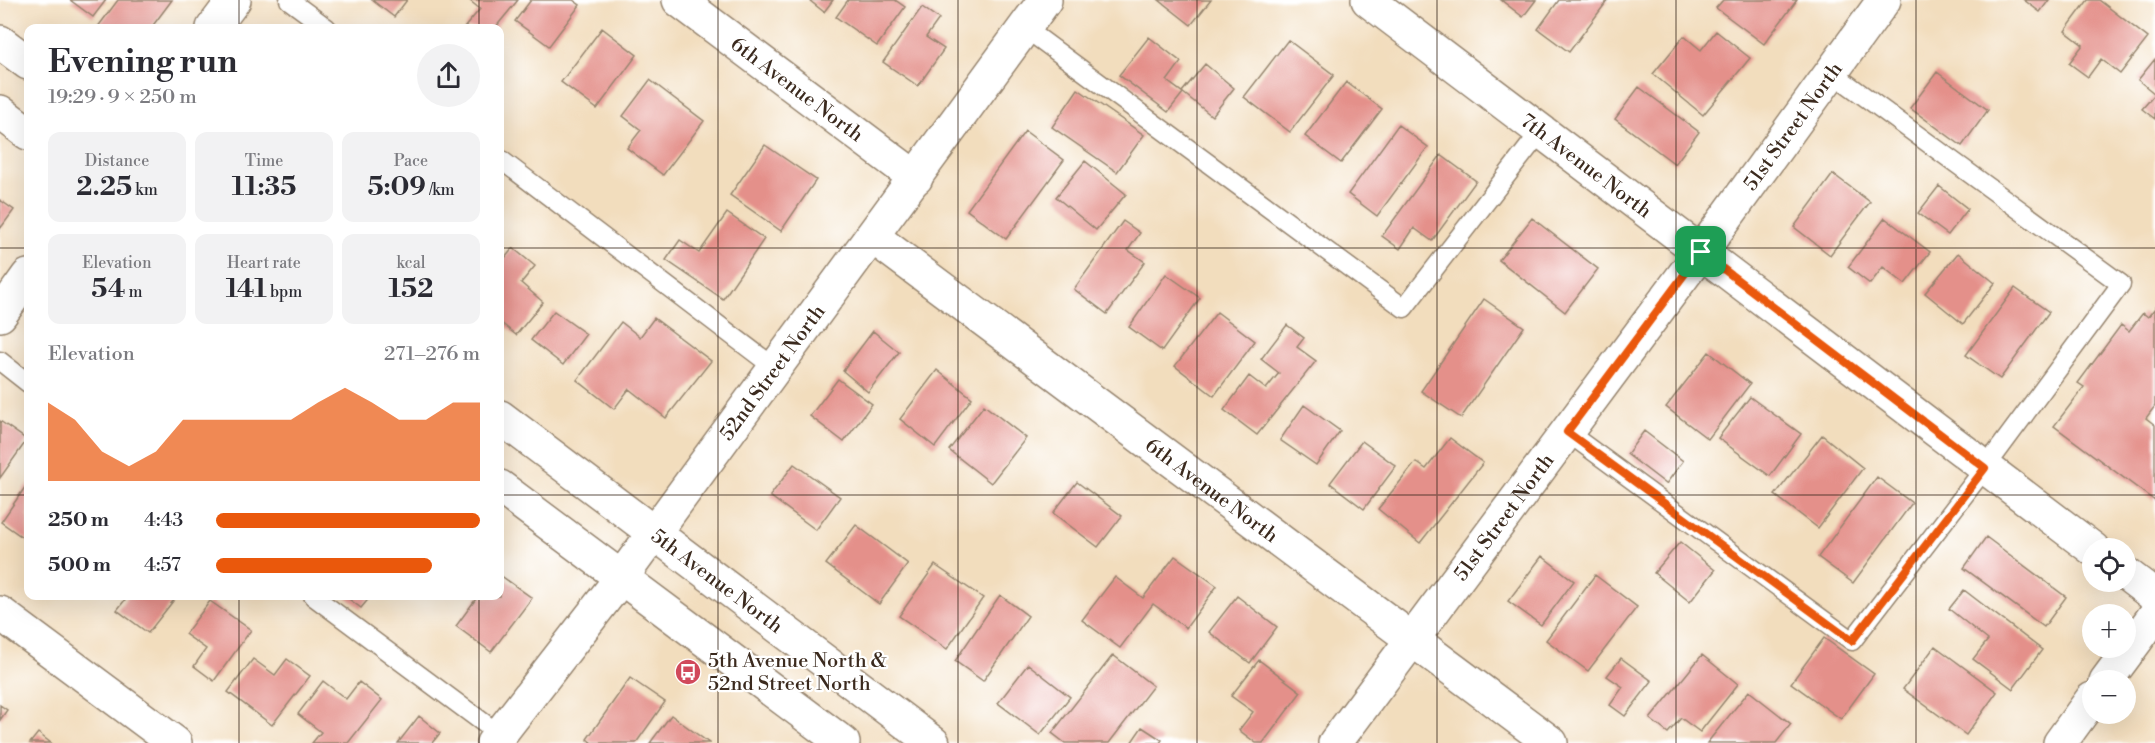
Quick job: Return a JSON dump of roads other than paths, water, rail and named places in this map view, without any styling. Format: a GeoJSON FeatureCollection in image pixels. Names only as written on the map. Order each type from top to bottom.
{"type":"FeatureCollection","features":[{"type":"Feature","properties":{"kind":"street"},"geometry":{"type":"LineString","coordinates":[[216,24],[234,0]]}},
{"type":"Feature","properties":{"kind":"street","name":"6th Avenue North"},"geometry":{"type":"LineString","coordinates":[[679,0],[916,178]]}},
{"type":"Feature","properties":{"kind":"street","name":"52nd Street North"},"geometry":{"type":"LineString","coordinates":[[501,740],[1045,0]]}},
{"type":"Feature","properties":{"kind":"street","name":"7th Avenue North"},"geometry":{"type":"LineString","coordinates":[[1368,0],[2082,541]]}},
{"type":"Feature","properties":{"kind":"street","name":"51st Street North"},"geometry":{"type":"LineString","coordinates":[[1335,743],[1701,252],[1884,0]]}},
{"type":"Feature","properties":{"kind":"street"},"geometry":{"type":"LineString","coordinates":[[0,42],[24,60]]}},
{"type":"Feature","properties":{"kind":"street"},"geometry":{"type":"LineString","coordinates":[[0,112],[24,130]]}},
{"type":"Feature","properties":{"kind":"street","name":"6th Avenue North"},"geometry":{"type":"LineString","coordinates":[[873,237],[1551,743]]}},
{"type":"Feature","properties":{"kind":"street"},"geometry":{"type":"LineString","coordinates":[[0,315],[24,282]]}},
{"type":"Feature","properties":{"kind":"street","name":"5th Avenue North"},"geometry":{"type":"LineString","coordinates":[[504,420],[933,743]]}},
{"type":"Feature","properties":{"kind":"street"},"geometry":{"type":"LineString","coordinates":[[504,490],[843,743]]}},
{"type":"Feature","properties":{"kind":"street"},"geometry":{"type":"LineString","coordinates":[[2136,582],[2155,596]]}},
{"type":"Feature","properties":{"kind":"street"},"geometry":{"type":"LineString","coordinates":[[0,613],[175,743]]}},
{"type":"Feature","properties":{"kind":"street"},"geometry":{"type":"LineString","coordinates":[[2114,670],[2155,615]]}},
{"type":"Feature","properties":{"kind":"street"},"geometry":{"type":"LineString","coordinates":[[2060,743],[2082,713]]}},
{"type":"Feature","properties":{"kind":"lane"},"geometry":{"type":"LineString","coordinates":[[289,0],[322,24]]}},
{"type":"Feature","properties":{"kind":"lane"},"geometry":{"type":"LineString","coordinates":[[1025,28],[1404,309],[1541,131]]}},
{"type":"Feature","properties":{"kind":"lane"},"geometry":{"type":"LineString","coordinates":[[1567,432],[1852,641],[1985,468],[2121,284],[1831,72]]}},
{"type":"Feature","properties":{"kind":"lane"},"geometry":{"type":"LineString","coordinates":[[504,162],[775,368]]}},
{"type":"Feature","properties":{"kind":"lane"},"geometry":{"type":"LineString","coordinates":[[0,361],[24,380]]}},
{"type":"Feature","properties":{"kind":"lane"},"geometry":{"type":"LineString","coordinates":[[318,600],[501,740]]}},
{"type":"Feature","properties":{"kind":"place","name":"5th Avenue North & 52nd Street North"},"geometry":{"type":"Point","coordinates":[688,672]}}]}
